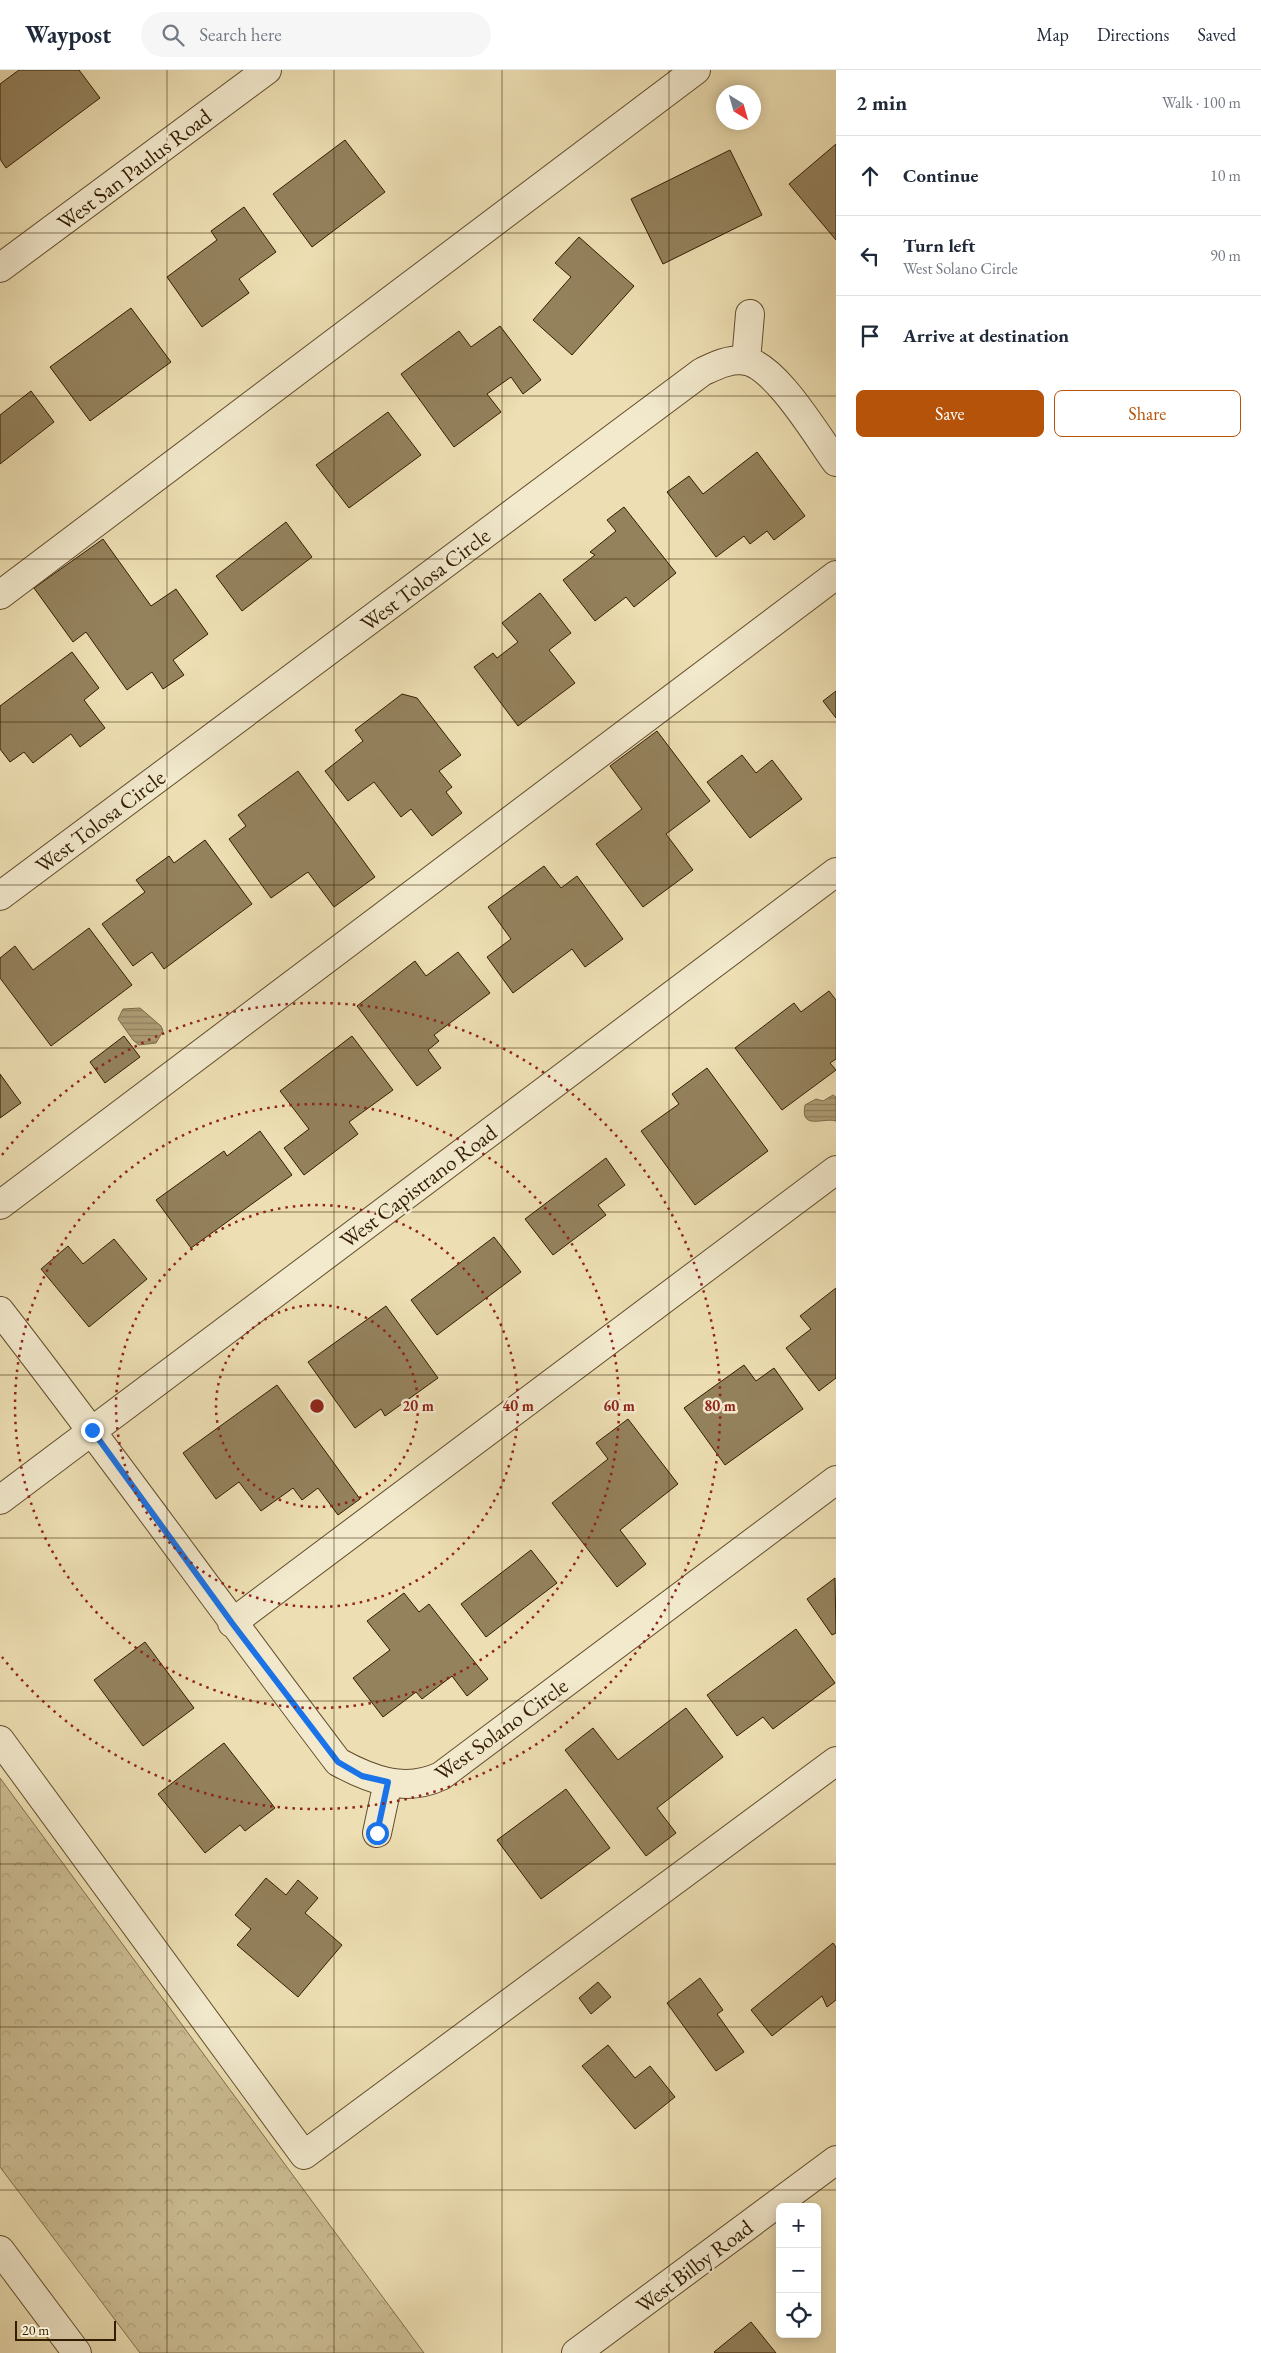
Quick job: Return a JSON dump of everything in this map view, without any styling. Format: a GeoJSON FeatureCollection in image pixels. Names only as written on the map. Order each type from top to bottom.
{"type":"FeatureCollection","features":[{"type":"Feature","properties":{"kind":"street","name":"West San Paulus Road"},"geometry":{"type":"LineString","coordinates":[[0,268],[267,70]]}},
{"type":"Feature","properties":{"kind":"street"},"geometry":{"type":"LineString","coordinates":[[0,594],[696,70]]}},
{"type":"Feature","properties":{"kind":"street"},"geometry":{"type":"LineString","coordinates":[[746,362],[750,314]]}},
{"type":"Feature","properties":{"kind":"street","name":"West Tolosa Circle"},"geometry":{"type":"LineString","coordinates":[[0,896],[702,372],[724,362],[746,362],[765,370],[775,378],[836,462]]}},
{"type":"Feature","properties":{"kind":"street"},"geometry":{"type":"LineString","coordinates":[[0,1205],[836,575]]}},
{"type":"Feature","properties":{"kind":"street","name":"West Capistrano Road"},"geometry":{"type":"LineString","coordinates":[[0,1500],[836,872]]}},
{"type":"Feature","properties":{"kind":"street"},"geometry":{"type":"LineString","coordinates":[[232,1623],[836,1170]]}},
{"type":"Feature","properties":{"kind":"street"},"geometry":{"type":"LineString","coordinates":[[0,1311],[92,1430]]}},
{"type":"Feature","properties":{"kind":"street","name":"West Solano Circle"},"geometry":{"type":"LineString","coordinates":[[92,1430],[232,1623],[338,1762],[362,1776],[404,1786],[426,1783],[441,1776],[836,1480]]}},
{"type":"Feature","properties":{"kind":"street"},"geometry":{"type":"LineString","coordinates":[[0,1740],[304,2155],[836,1761]]}},
{"type":"Feature","properties":{"kind":"street"},"geometry":{"type":"LineString","coordinates":[[377,1833],[388,1782]]}},
{"type":"Feature","properties":{"kind":"street","name":"West Bilby Road"},"geometry":{"type":"LineString","coordinates":[[576,2353],[836,2160]]}},
{"type":"Feature","properties":{"kind":"street"},"geometry":{"type":"LineString","coordinates":[[0,2250],[77,2353]]}},
{"type":"Feature","properties":{"kind":"green space"},"geometry":{"type":"Polygon","coordinates":[[[0,1778],[424,2353],[140,2353],[0,2167],[0,1778]]]}},
{"type":"Feature","properties":{"kind":"shaded area"},"geometry":{"type":"Polygon","coordinates":[[[140,1008],[161,1026],[163,1031],[156,1043],[139,1045],[133,1040],[118,1019],[123,1009],[140,1008]]]}},
{"type":"Feature","properties":{"kind":"shaded area"},"geometry":{"type":"Polygon","coordinates":[[[833,1095],[836,1097],[836,1121],[814,1121],[806,1118],[804,1113],[805,1105],[816,1099],[823,1101],[833,1095]]]}},
{"type":"Feature","properties":{"kind":"building"},"geometry":{"type":"Polygon","coordinates":[[[19,70],[79,70],[100,98],[6,168],[0,159],[0,84],[19,70]]]}},
{"type":"Feature","properties":{"kind":"building"},"geometry":{"type":"Polygon","coordinates":[[[345,140],[385,192],[312,247],[273,194],[345,140]]]}},
{"type":"Feature","properties":{"kind":"building"},"geometry":{"type":"Polygon","coordinates":[[[836,144],[836,240],[789,184],[836,144]]]}},
{"type":"Feature","properties":{"kind":"building"},"geometry":{"type":"Polygon","coordinates":[[[730,150],[762,215],[663,264],[631,199],[730,150]]]}},
{"type":"Feature","properties":{"kind":"building"},"geometry":{"type":"Polygon","coordinates":[[[244,207],[276,252],[239,279],[249,293],[202,327],[167,277],[217,240],[211,231],[244,207]]]}},
{"type":"Feature","properties":{"kind":"building"},"geometry":{"type":"Polygon","coordinates":[[[579,237],[634,286],[572,355],[533,320],[571,277],[555,263],[579,237]]]}},
{"type":"Feature","properties":{"kind":"building"},"geometry":{"type":"Polygon","coordinates":[[[131,308],[171,362],[90,421],[50,367],[131,308]]]}},
{"type":"Feature","properties":{"kind":"building"},"geometry":{"type":"Polygon","coordinates":[[[500,326],[541,380],[523,394],[511,377],[487,394],[501,412],[454,447],[401,374],[459,331],[471,347],[500,326]]]}},
{"type":"Feature","properties":{"kind":"building"},"geometry":{"type":"Polygon","coordinates":[[[31,391],[54,422],[0,464],[0,415],[31,391]]]}},
{"type":"Feature","properties":{"kind":"building"},"geometry":{"type":"Polygon","coordinates":[[[388,412],[421,455],[349,508],[316,465],[388,412]]]}},
{"type":"Feature","properties":{"kind":"building"},"geometry":{"type":"Polygon","coordinates":[[[757,452],[805,516],[774,540],[767,531],[750,544],[744,536],[716,557],[667,492],[689,476],[703,494],[757,452]]]}},
{"type":"Feature","properties":{"kind":"building"},"geometry":{"type":"Polygon","coordinates":[[[624,507],[676,573],[634,607],[626,597],[595,621],[563,580],[595,555],[590,552],[616,531],[607,520],[624,507]]]}},
{"type":"Feature","properties":{"kind":"building"},"geometry":{"type":"Polygon","coordinates":[[[286,522],[312,557],[242,611],[216,576],[286,522]]]}},
{"type":"Feature","properties":{"kind":"building"},"geometry":{"type":"Polygon","coordinates":[[[103,539],[151,606],[176,589],[208,634],[173,660],[184,675],[163,689],[152,672],[127,690],[86,632],[73,642],[34,588],[103,539]]]}},
{"type":"Feature","properties":{"kind":"building"},"geometry":{"type":"Polygon","coordinates":[[[540,593],[571,633],[549,650],[575,683],[518,726],[474,667],[493,653],[497,658],[518,642],[502,623],[540,593]]]}},
{"type":"Feature","properties":{"kind":"building"},"geometry":{"type":"Polygon","coordinates":[[[72,652],[99,688],[84,700],[105,728],[80,747],[71,734],[33,763],[24,752],[10,762],[0,749],[0,706],[72,652]]]}},
{"type":"Feature","properties":{"kind":"building"},"geometry":{"type":"Polygon","coordinates":[[[836,691],[836,718],[823,701],[836,691]]]}},
{"type":"Feature","properties":{"kind":"building"},"geometry":{"type":"Polygon","coordinates":[[[402,694],[417,698],[461,755],[439,771],[452,787],[446,792],[462,813],[432,836],[411,809],[401,817],[374,782],[348,801],[325,771],[363,741],[355,730],[402,694]]]}},
{"type":"Feature","properties":{"kind":"building"},"geometry":{"type":"Polygon","coordinates":[[[657,731],[710,801],[666,834],[693,870],[643,907],[596,844],[642,809],[610,766],[657,731]]]}},
{"type":"Feature","properties":{"kind":"building"},"geometry":{"type":"Polygon","coordinates":[[[742,755],[756,773],[772,760],[802,799],[750,838],[707,782],[742,755]]]}},
{"type":"Feature","properties":{"kind":"building"},"geometry":{"type":"Polygon","coordinates":[[[298,771],[375,877],[334,907],[308,872],[271,898],[229,839],[246,826],[238,815],[298,771]]]}},
{"type":"Feature","properties":{"kind":"building"},"geometry":{"type":"Polygon","coordinates":[[[205,840],[252,904],[164,969],[152,952],[133,966],[102,924],[145,892],[136,880],[169,856],[174,863],[205,840]]]}},
{"type":"Feature","properties":{"kind":"building"},"geometry":{"type":"Polygon","coordinates":[[[544,866],[561,888],[577,876],[623,939],[585,967],[572,949],[513,993],[487,957],[511,939],[488,907],[544,866]]]}},
{"type":"Feature","properties":{"kind":"building"},"geometry":{"type":"Polygon","coordinates":[[[89,928],[132,985],[51,1046],[0,978],[0,958],[15,946],[33,970],[89,928]]]}},
{"type":"Feature","properties":{"kind":"building"},"geometry":{"type":"Polygon","coordinates":[[[458,952],[490,993],[434,1035],[439,1041],[428,1050],[441,1068],[417,1086],[357,1006],[415,961],[426,976],[458,952]]]}},
{"type":"Feature","properties":{"kind":"building"},"geometry":{"type":"Polygon","coordinates":[[[829,991],[836,1000],[836,1059],[830,1063],[836,1070],[782,1110],[735,1048],[794,1003],[801,1012],[829,991]]]}},
{"type":"Feature","properties":{"kind":"building"},"geometry":{"type":"Polygon","coordinates":[[[124,1036],[140,1057],[105,1083],[90,1062],[124,1036]]]}},
{"type":"Feature","properties":{"kind":"building"},"geometry":{"type":"Polygon","coordinates":[[[352,1036],[393,1090],[349,1122],[358,1134],[304,1175],[284,1148],[309,1129],[280,1091],[352,1036]]]}},
{"type":"Feature","properties":{"kind":"building"},"geometry":{"type":"Polygon","coordinates":[[[707,1068],[768,1151],[695,1205],[641,1131],[679,1104],[672,1094],[707,1068]]]}},
{"type":"Feature","properties":{"kind":"building"},"geometry":{"type":"Polygon","coordinates":[[[0,1074],[21,1103],[0,1118],[0,1074]]]}},
{"type":"Feature","properties":{"kind":"building"},"geometry":{"type":"Polygon","coordinates":[[[260,1131],[292,1175],[191,1248],[156,1200],[224,1151],[227,1156],[260,1131]]]}},
{"type":"Feature","properties":{"kind":"building"},"geometry":{"type":"Polygon","coordinates":[[[606,1158],[625,1185],[598,1205],[606,1215],[553,1255],[525,1219],[606,1158]]]}},
{"type":"Feature","properties":{"kind":"building"},"geometry":{"type":"Polygon","coordinates":[[[494,1237],[521,1272],[437,1335],[411,1300],[494,1237]]]}},
{"type":"Feature","properties":{"kind":"building"},"geometry":{"type":"Polygon","coordinates":[[[114,1239],[147,1279],[89,1327],[41,1269],[68,1246],[83,1264],[114,1239]]]}},
{"type":"Feature","properties":{"kind":"building"},"geometry":{"type":"Polygon","coordinates":[[[836,1288],[836,1378],[819,1391],[786,1348],[811,1329],[800,1316],[836,1288]]]}},
{"type":"Feature","properties":{"kind":"building"},"geometry":{"type":"Polygon","coordinates":[[[386,1306],[438,1378],[385,1416],[381,1409],[355,1428],[308,1362],[386,1306]]]}},
{"type":"Feature","properties":{"kind":"building"},"geometry":{"type":"Polygon","coordinates":[[[744,1365],[756,1381],[774,1368],[803,1409],[725,1465],[684,1408],[744,1365]]]}},
{"type":"Feature","properties":{"kind":"building"},"geometry":{"type":"Polygon","coordinates":[[[277,1385],[360,1499],[338,1515],[318,1488],[302,1500],[293,1488],[261,1511],[239,1482],[216,1499],[183,1453],[277,1385]]]}},
{"type":"Feature","properties":{"kind":"building"},"geometry":{"type":"Polygon","coordinates":[[[628,1419],[678,1484],[620,1530],[646,1564],[617,1587],[552,1503],[608,1459],[596,1443],[628,1419]]]}},
{"type":"Feature","properties":{"kind":"building"},"geometry":{"type":"Polygon","coordinates":[[[531,1550],[557,1583],[486,1637],[461,1604],[531,1550]]]}},
{"type":"Feature","properties":{"kind":"building"},"geometry":{"type":"Polygon","coordinates":[[[835,1578],[836,1633],[832,1635],[807,1599],[835,1578]]]}},
{"type":"Feature","properties":{"kind":"building"},"geometry":{"type":"Polygon","coordinates":[[[404,1593],[419,1612],[429,1604],[488,1679],[467,1696],[452,1676],[422,1699],[416,1692],[383,1717],[353,1678],[390,1650],[367,1621],[404,1593]]]}},
{"type":"Feature","properties":{"kind":"building"},"geometry":{"type":"Polygon","coordinates":[[[796,1629],[835,1683],[773,1729],[763,1717],[737,1736],[707,1695],[796,1629]]]}},
{"type":"Feature","properties":{"kind":"building"},"geometry":{"type":"Polygon","coordinates":[[[145,1642],[194,1708],[143,1746],[94,1680],[145,1642]]]}},
{"type":"Feature","properties":{"kind":"building"},"geometry":{"type":"Polygon","coordinates":[[[686,1708],[723,1757],[657,1808],[676,1833],[646,1856],[565,1750],[593,1728],[618,1760],[686,1708]]]}},
{"type":"Feature","properties":{"kind":"building"},"geometry":{"type":"Polygon","coordinates":[[[224,1743],[275,1808],[245,1831],[240,1825],[205,1853],[158,1794],[224,1743]]]}},
{"type":"Feature","properties":{"kind":"building"},"geometry":{"type":"Polygon","coordinates":[[[566,1789],[610,1848],[541,1899],[497,1840],[566,1789]]]}},
{"type":"Feature","properties":{"kind":"building"},"geometry":{"type":"Polygon","coordinates":[[[266,1878],[286,1895],[298,1880],[318,1898],[305,1913],[342,1945],[298,1997],[237,1945],[251,1929],[235,1915],[266,1878]]]}},
{"type":"Feature","properties":{"kind":"building"},"geometry":{"type":"Polygon","coordinates":[[[833,1943],[836,1947],[836,2000],[827,2007],[822,1996],[772,2036],[751,2010],[833,1943]]]}},
{"type":"Feature","properties":{"kind":"building"},"geometry":{"type":"Polygon","coordinates":[[[700,1978],[723,2010],[717,2014],[744,2052],[716,2071],[667,2003],[700,1978]]]}},
{"type":"Feature","properties":{"kind":"building"},"geometry":{"type":"Polygon","coordinates":[[[598,1982],[611,1997],[591,2014],[579,1998],[598,1982]]]}},
{"type":"Feature","properties":{"kind":"building"},"geometry":{"type":"Polygon","coordinates":[[[608,2045],[635,2078],[650,2066],[675,2097],[635,2129],[582,2066],[608,2045]]]}},
{"type":"Feature","properties":{"kind":"building"},"geometry":{"type":"Polygon","coordinates":[[[751,2322],[776,2353],[714,2352],[751,2322]]]}},
{"type":"Feature","properties":{"kind":"route"},"geometry":{"type":"LineString","coordinates":[[92,1430],[232,1623],[338,1762],[362,1776],[388,1782],[377,1833]]}}]}
